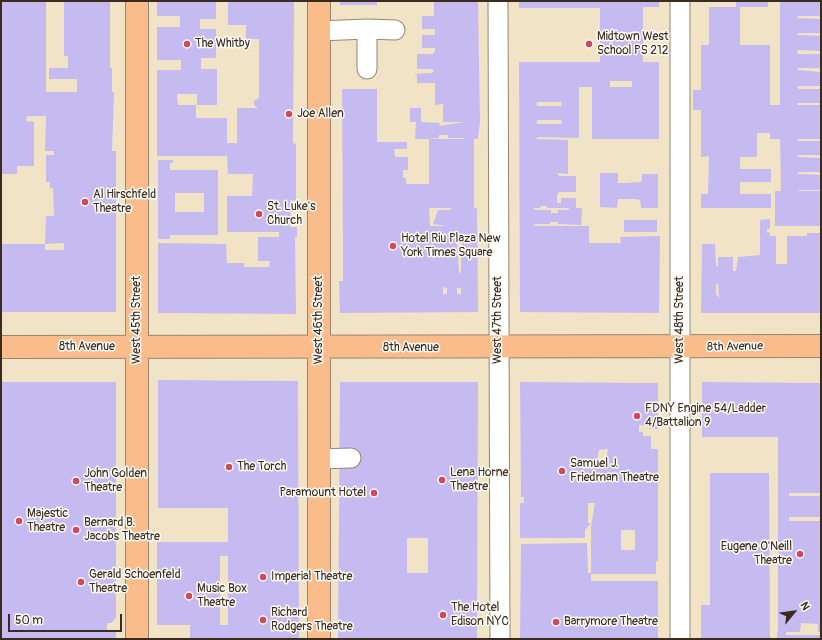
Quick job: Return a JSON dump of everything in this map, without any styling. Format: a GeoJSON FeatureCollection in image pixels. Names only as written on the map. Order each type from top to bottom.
{"type":"FeatureCollection","features":[{"type":"Feature","properties":{"kind":"main road","name":"West 45th Street"},"geometry":{"type":"LineString","coordinates":[[137,1],[137,639]]}},
{"type":"Feature","properties":{"kind":"main road","name":"West 46th Street"},"geometry":{"type":"LineString","coordinates":[[319,1],[318,459],[320,639]]}},
{"type":"Feature","properties":{"kind":"main road","name":"8th Avenue"},"geometry":{"type":"LineString","coordinates":[[1,347],[821,346]]}},
{"type":"Feature","properties":{"kind":"street","name":"West 47th Street"},"geometry":{"type":"LineString","coordinates":[[498,1],[500,639]]}},
{"type":"Feature","properties":{"kind":"street","name":"West 48th Street"},"geometry":{"type":"LineString","coordinates":[[680,1],[680,639]]}},
{"type":"Feature","properties":{"kind":"street"},"geometry":{"type":"LineString","coordinates":[[319,31],[367,29],[395,30]]}},
{"type":"Feature","properties":{"kind":"street"},"geometry":{"type":"LineString","coordinates":[[367,29],[367,70]]}},
{"type":"Feature","properties":{"kind":"street"},"geometry":{"type":"LineString","coordinates":[[318,459],[351,458]]}},
{"type":"Feature","properties":{"kind":"building"},"geometry":{"type":"Polygon","coordinates":[[[1,1],[46,1],[46,92],[77,92],[77,79],[49,79],[49,68],[68,68],[68,56],[64,56],[64,1],[110,1],[110,68],[112,68],[112,92],[114,92],[112,151],[116,151],[116,312],[1,312],[1,244],[45,244],[46,216],[54,216],[53,188],[50,188],[50,182],[46,182],[46,155],[54,155],[54,151],[45,151],[46,116],[27,116],[26,121],[34,122],[34,166],[17,166],[17,174],[1,174],[1,1]],[[64,243],[45,244],[45,250],[64,250],[64,243]]]}},
{"type":"Feature","properties":{"kind":"building"},"geometry":{"type":"Polygon","coordinates":[[[157,1],[216,1],[216,19],[200,19],[200,29],[216,29],[216,58],[201,58],[201,69],[217,69],[217,105],[197,105],[197,94],[177,94],[178,105],[196,105],[196,118],[227,118],[227,143],[237,143],[237,108],[258,108],[254,105],[254,101],[259,98],[259,39],[246,39],[246,25],[228,25],[228,1],[294,1],[293,143],[296,144],[296,201],[291,200],[290,227],[297,227],[297,237],[295,237],[296,314],[158,313],[158,243],[226,244],[227,263],[244,263],[244,267],[269,267],[270,261],[258,261],[258,237],[279,237],[279,232],[227,232],[227,196],[252,196],[253,174],[228,174],[227,156],[157,156],[157,70],[181,70],[181,60],[157,60],[157,27],[180,27],[180,16],[157,16],[157,1]]]}},
{"type":"Feature","properties":{"kind":"building"},"geometry":{"type":"Polygon","coordinates":[[[340,1],[377,1],[377,5],[340,5],[340,1]]]}},
{"type":"Feature","properties":{"kind":"building"},"geometry":{"type":"Polygon","coordinates":[[[434,1],[478,1],[480,122],[478,139],[474,139],[474,208],[477,208],[478,312],[340,313],[339,281],[343,281],[342,89],[377,89],[377,142],[407,142],[407,149],[394,149],[395,157],[408,157],[408,170],[403,170],[403,178],[406,178],[406,184],[429,184],[429,139],[466,139],[448,138],[448,135],[439,135],[439,138],[415,139],[416,122],[410,122],[410,108],[421,108],[421,122],[440,123],[439,126],[465,122],[443,122],[443,104],[435,105],[435,83],[417,83],[417,75],[413,74],[432,73],[434,71],[432,69],[417,69],[417,54],[433,54],[435,51],[435,48],[422,48],[422,35],[435,35],[435,29],[422,29],[422,16],[434,16],[434,1]],[[429,208],[430,226],[447,226],[433,224],[438,210],[450,210],[452,208],[429,208]],[[457,243],[459,271],[461,274],[461,246],[463,243],[457,243]],[[443,287],[443,294],[447,294],[447,288],[443,287]],[[457,288],[457,294],[461,294],[461,288],[457,288]]]}},
{"type":"Feature","properties":{"kind":"building"},"geometry":{"type":"Polygon","coordinates":[[[519,1],[659,1],[659,7],[643,7],[643,62],[659,62],[659,139],[592,139],[592,87],[579,87],[579,138],[538,137],[536,139],[568,140],[568,174],[557,173],[559,176],[576,176],[576,192],[559,192],[557,195],[557,203],[561,203],[561,198],[576,198],[576,208],[582,208],[581,225],[558,224],[558,222],[550,222],[550,224],[535,224],[533,226],[589,226],[589,243],[621,243],[620,237],[660,236],[659,313],[520,312],[519,62],[600,62],[600,8],[519,8],[519,1]],[[610,81],[610,87],[632,87],[632,81],[610,81]],[[538,102],[536,104],[538,106],[561,106],[562,104],[561,102],[538,102]],[[538,120],[536,122],[538,124],[561,124],[562,122],[561,120],[538,120]],[[541,206],[540,208],[533,208],[535,210],[551,210],[551,213],[558,213],[558,210],[567,210],[570,208],[547,208],[547,206],[541,206]]]}},
{"type":"Feature","properties":{"kind":"building"},"geometry":{"type":"Polygon","coordinates":[[[736,1],[768,1],[768,7],[740,7],[740,45],[770,45],[770,105],[780,105],[780,1],[821,2],[821,16],[798,16],[797,18],[821,19],[821,33],[798,33],[797,35],[821,36],[821,51],[798,50],[797,52],[798,54],[821,54],[821,68],[798,68],[797,70],[821,72],[821,86],[797,87],[799,89],[821,89],[821,103],[798,103],[797,105],[821,105],[821,139],[797,139],[798,141],[821,141],[821,155],[799,155],[797,157],[821,158],[821,172],[799,172],[797,174],[821,175],[821,190],[797,191],[821,191],[821,226],[775,226],[775,191],[781,191],[780,139],[770,139],[770,133],[757,133],[757,157],[740,157],[740,169],[771,169],[771,182],[740,182],[740,194],[771,194],[771,208],[701,208],[701,194],[708,194],[709,156],[701,157],[701,110],[693,110],[693,90],[701,90],[701,45],[709,45],[709,7],[736,7],[736,1]]]}},
{"type":"Feature","properties":{"kind":"building"},"geometry":{"type":"Polygon","coordinates":[[[158,160],[173,160],[173,163],[170,163],[170,170],[218,170],[218,235],[170,235],[170,239],[158,239],[158,160]],[[175,193],[175,212],[204,212],[204,193],[175,193]]]}},
{"type":"Feature","properties":{"kind":"building"},"geometry":{"type":"Polygon","coordinates":[[[600,173],[618,173],[618,183],[640,182],[642,180],[642,174],[658,174],[658,208],[641,208],[640,200],[635,199],[618,199],[617,208],[600,207],[600,173]]]}},
{"type":"Feature","properties":{"kind":"building"},"geometry":{"type":"Polygon","coordinates":[[[770,219],[770,229],[767,229],[767,233],[770,232],[770,236],[776,236],[776,264],[787,264],[787,236],[807,236],[807,233],[821,233],[821,313],[701,313],[702,244],[715,244],[716,265],[718,267],[718,257],[733,257],[733,271],[736,271],[738,257],[760,255],[760,220],[770,219]],[[716,284],[716,294],[719,298],[718,284],[716,284]]]}},
{"type":"Feature","properties":{"kind":"building"},"geometry":{"type":"Polygon","coordinates":[[[624,220],[657,220],[657,232],[624,232],[624,220]]]}},
{"type":"Feature","properties":{"kind":"building"},"geometry":{"type":"Polygon","coordinates":[[[158,380],[298,381],[299,639],[190,639],[190,625],[157,625],[157,542],[228,542],[228,508],[158,508],[158,380]],[[220,556],[220,625],[228,625],[228,556],[220,556]]]}},
{"type":"Feature","properties":{"kind":"building"},"geometry":{"type":"Polygon","coordinates":[[[1,382],[116,382],[116,618],[111,623],[107,623],[107,632],[116,632],[116,639],[1,639],[1,382]]]}},
{"type":"Feature","properties":{"kind":"building"},"geometry":{"type":"Polygon","coordinates":[[[340,382],[478,382],[477,639],[338,639],[340,382]],[[407,538],[407,573],[428,573],[428,538],[407,538]]]}},
{"type":"Feature","properties":{"kind":"building"},"geometry":{"type":"Polygon","coordinates":[[[520,382],[658,383],[658,429],[649,429],[649,426],[639,425],[639,432],[643,432],[643,436],[651,436],[651,449],[658,449],[658,561],[656,561],[656,574],[591,574],[591,527],[595,503],[588,503],[588,523],[591,523],[585,530],[585,538],[520,538],[520,503],[524,503],[524,497],[521,497],[520,382]],[[608,449],[599,450],[597,461],[606,461],[608,449]],[[621,530],[621,550],[635,550],[635,530],[621,530]]]}},
{"type":"Feature","properties":{"kind":"building"},"geometry":{"type":"Polygon","coordinates":[[[702,382],[821,383],[821,493],[789,493],[789,496],[821,496],[821,517],[789,517],[789,521],[821,521],[821,632],[818,632],[818,624],[801,623],[800,632],[786,632],[786,635],[821,635],[821,639],[777,639],[778,437],[702,437],[702,382]]]}},
{"type":"Feature","properties":{"kind":"building"},"geometry":{"type":"Polygon","coordinates":[[[710,473],[769,473],[770,639],[701,639],[701,605],[710,605],[710,473]]]}},
{"type":"Feature","properties":{"kind":"building"},"geometry":{"type":"Polygon","coordinates":[[[587,543],[588,573],[591,573],[591,581],[658,581],[658,639],[520,639],[521,544],[587,543]]]}},
{"type":"Feature","properties":{"kind":"place","name":"The Whitby"},"geometry":{"type":"Point","coordinates":[187,44]}},
{"type":"Feature","properties":{"kind":"place","name":"Midtown West School PS 212"},"geometry":{"type":"Point","coordinates":[589,44]}},
{"type":"Feature","properties":{"kind":"place","name":"Joe Allen"},"geometry":{"type":"Point","coordinates":[289,114]}},
{"type":"Feature","properties":{"kind":"place","name":"Al Hirschfeld Theatre"},"geometry":{"type":"Point","coordinates":[85,202]}},
{"type":"Feature","properties":{"kind":"place","name":"St. Luke's Church"},"geometry":{"type":"Point","coordinates":[259,214]}},
{"type":"Feature","properties":{"kind":"place","name":"Hotel Riu Plaza New York Times Square"},"geometry":{"type":"Point","coordinates":[393,246]}},
{"type":"Feature","properties":{"kind":"place","name":"FDNY Engine 54/Ladder 4/Battalion 9"},"geometry":{"type":"Point","coordinates":[637,416]}},
{"type":"Feature","properties":{"kind":"place","name":"The Torch"},"geometry":{"type":"Point","coordinates":[229,467]}},
{"type":"Feature","properties":{"kind":"place","name":"Samuel J. Friedman Theatre"},"geometry":{"type":"Point","coordinates":[562,471]}},
{"type":"Feature","properties":{"kind":"place","name":"Lena Horne Theatre"},"geometry":{"type":"Point","coordinates":[442,480]}},
{"type":"Feature","properties":{"kind":"place","name":"John Golden Theatre"},"geometry":{"type":"Point","coordinates":[76,481]}},
{"type":"Feature","properties":{"kind":"place","name":"Paramount Hotel"},"geometry":{"type":"Point","coordinates":[374,493]}},
{"type":"Feature","properties":{"kind":"place","name":"Majestic Theatre"},"geometry":{"type":"Point","coordinates":[19,521]}},
{"type":"Feature","properties":{"kind":"place","name":"Bernard B. Jacobs Theatre"},"geometry":{"type":"Point","coordinates":[76,530]}},
{"type":"Feature","properties":{"kind":"place","name":"Eugene O'Neill Theatre"},"geometry":{"type":"Point","coordinates":[800,554]}},
{"type":"Feature","properties":{"kind":"place","name":"Imperial Theatre"},"geometry":{"type":"Point","coordinates":[263,577]}},
{"type":"Feature","properties":{"kind":"place","name":"Gerald Schoenfeld Theatre"},"geometry":{"type":"Point","coordinates":[81,582]}},
{"type":"Feature","properties":{"kind":"place","name":"Music Box Theatre"},"geometry":{"type":"Point","coordinates":[189,596]}},
{"type":"Feature","properties":{"kind":"place","name":"The Hotel Edison NYC"},"geometry":{"type":"Point","coordinates":[443,615]}},
{"type":"Feature","properties":{"kind":"place","name":"Richard Rodgers Theatre"},"geometry":{"type":"Point","coordinates":[263,620]}},
{"type":"Feature","properties":{"kind":"place","name":"Barrymore Theatre"},"geometry":{"type":"Point","coordinates":[556,622]}}]}
